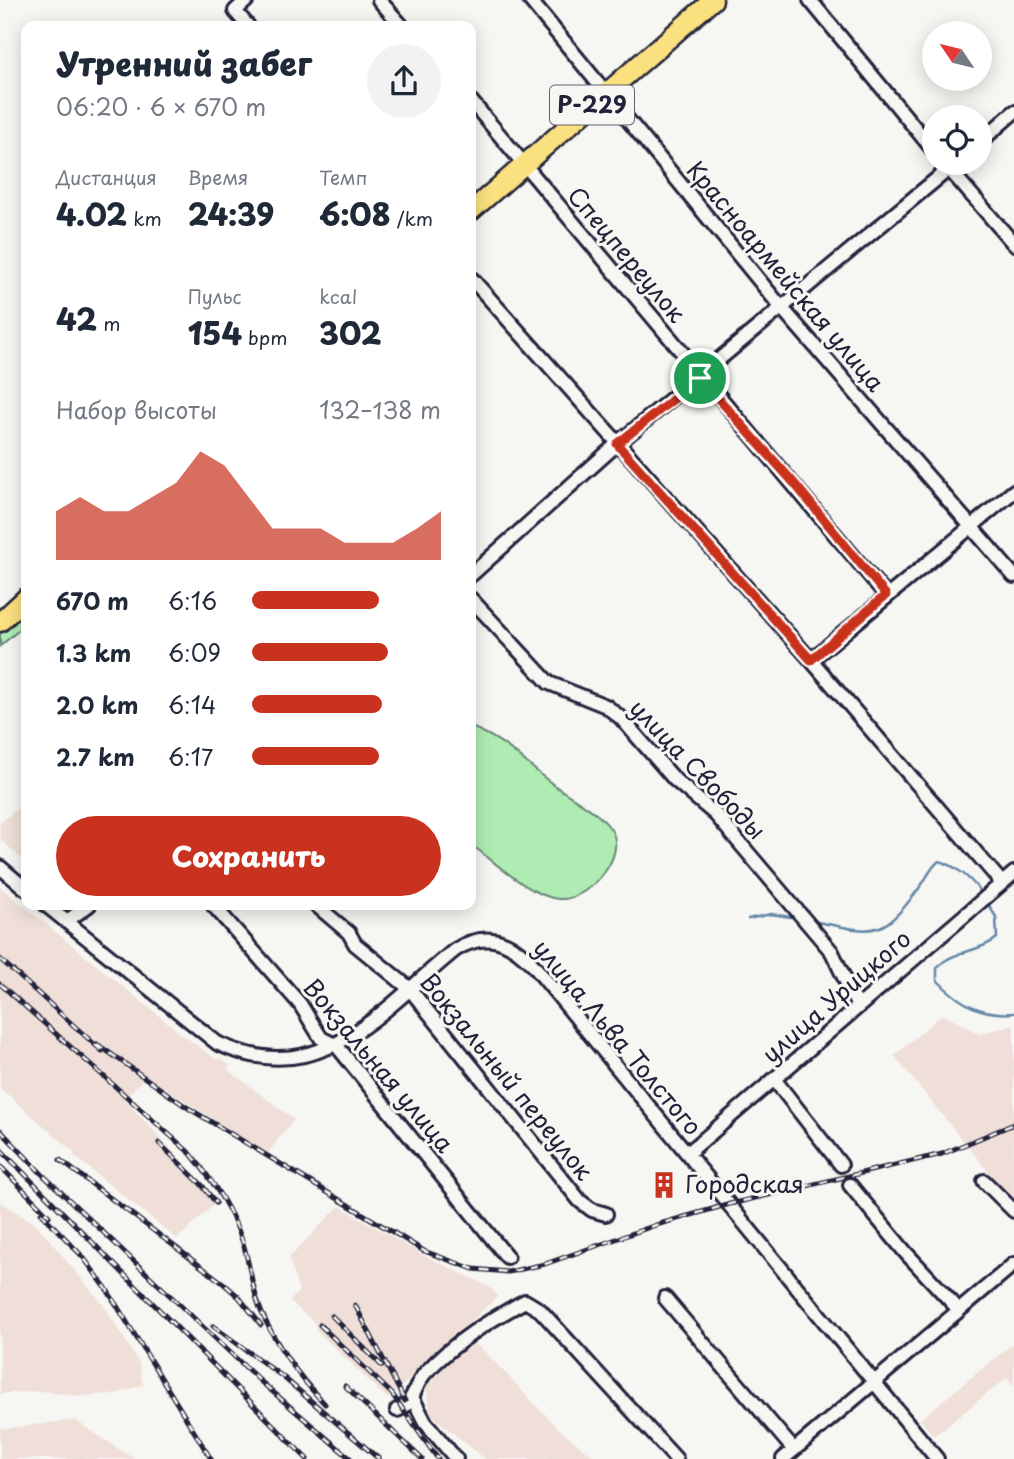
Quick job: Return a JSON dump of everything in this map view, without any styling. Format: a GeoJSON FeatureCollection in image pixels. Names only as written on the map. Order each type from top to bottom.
{"type":"FeatureCollection","features":[{"type":"Feature","properties":{"kind":"highway","name":"Р-229"},"geometry":{"type":"LineString","coordinates":[[476,207],[713,0]]}},
{"type":"Feature","properties":{"kind":"highway"},"geometry":{"type":"LineString","coordinates":[[0,622],[21,603]]}},
{"type":"Feature","properties":{"kind":"street"},"geometry":{"type":"LineString","coordinates":[[244,21],[235,11],[247,0]]}},
{"type":"Feature","properties":{"kind":"street"},"geometry":{"type":"LineString","coordinates":[[379,0],[398,21]]}},
{"type":"Feature","properties":{"kind":"street","name":"Красноармейская улица"},"geometry":{"type":"LineString","coordinates":[[530,0],[780,307],[1014,576]]}},
{"type":"Feature","properties":{"kind":"street"},"geometry":{"type":"LineString","coordinates":[[810,0],[922,136]]}},
{"type":"Feature","properties":{"kind":"street","name":"Спецпереулок"},"geometry":{"type":"LineString","coordinates":[[476,107],[700,378],[794,483],[886,595]]}},
{"type":"Feature","properties":{"kind":"street"},"geometry":{"type":"LineString","coordinates":[[992,131],[1014,112]]}},
{"type":"Feature","properties":{"kind":"street"},"geometry":{"type":"LineString","coordinates":[[476,571],[617,444],[770,320],[780,307],[938,175]]}},
{"type":"Feature","properties":{"kind":"street"},"geometry":{"type":"LineString","coordinates":[[958,175],[1014,244]]}},
{"type":"Feature","properties":{"kind":"street"},"geometry":{"type":"LineString","coordinates":[[476,284],[811,660],[1002,883]]}},
{"type":"Feature","properties":{"kind":"street"},"geometry":{"type":"LineString","coordinates":[[811,660],[1014,491]]}},
{"type":"Feature","properties":{"kind":"street","name":"улица Свободы"},"geometry":{"type":"LineString","coordinates":[[476,604],[549,683],[606,706],[621,718],[675,780],[716,815],[832,952],[858,1007]]}},
{"type":"Feature","properties":{"kind":"street"},"geometry":{"type":"LineString","coordinates":[[0,867],[21,885]]}},
{"type":"Feature","properties":{"kind":"street","name":"улица Урицкого"},"geometry":{"type":"LineString","coordinates":[[688,1153],[1014,873]]}},
{"type":"Feature","properties":{"kind":"street","name":"улица Льва Толстого"},"geometry":{"type":"LineString","coordinates":[[53,910],[217,1043],[241,1054],[301,1057],[337,1046],[466,943],[489,937],[501,940],[534,966],[937,1459]]}},
{"type":"Feature","properties":{"kind":"street"},"geometry":{"type":"LineString","coordinates":[[67,921],[82,910]]}},
{"type":"Feature","properties":{"kind":"street","name":"Вокзальная улица"},"geometry":{"type":"LineString","coordinates":[[217,910],[300,1004],[321,1038],[337,1046],[507,1257]]}},
{"type":"Feature","properties":{"kind":"street","name":"Вокзальный переулок"},"geometry":{"type":"LineString","coordinates":[[322,910],[349,933],[355,944],[409,988],[580,1201],[592,1210],[606,1214]]}},
{"type":"Feature","properties":{"kind":"street"},"geometry":{"type":"LineString","coordinates":[[774,1079],[841,1166]]}},
{"type":"Feature","properties":{"kind":"street"},"geometry":{"type":"LineString","coordinates":[[984,1181],[1014,1211]]}},
{"type":"Feature","properties":{"kind":"street"},"geometry":{"type":"LineString","coordinates":[[850,1185],[905,1253],[959,1310]]}},
{"type":"Feature","properties":{"kind":"street"},"geometry":{"type":"LineString","coordinates":[[665,1298],[788,1455],[1014,1264]]}},
{"type":"Feature","properties":{"kind":"street"},"geometry":{"type":"LineString","coordinates":[[397,1410],[412,1398],[424,1374],[460,1340],[525,1301],[540,1310],[676,1459]]}},
{"type":"Feature","properties":{"kind":"street"},"geometry":{"type":"LineString","coordinates":[[412,1398],[425,1422],[456,1459]]}},
{"type":"Feature","properties":{"kind":"shaded area"},"geometry":{"type":"Polygon","coordinates":[[[21,805],[21,858],[0,839],[0,823],[21,805]]]}},
{"type":"Feature","properties":{"kind":"shaded area"},"geometry":{"type":"Polygon","coordinates":[[[0,887],[21,904],[21,910],[28,910],[183,1035],[217,1060],[220,1058],[230,1065],[227,1069],[294,1119],[267,1154],[146,1076],[124,1099],[218,1201],[177,1239],[74,1156],[75,1153],[0,1088],[0,887]]]}},
{"type":"Feature","properties":{"kind":"shaded area"},"geometry":{"type":"Polygon","coordinates":[[[942,1014],[980,1034],[1014,1024],[1014,1203],[894,1056],[942,1014]]]}},
{"type":"Feature","properties":{"kind":"shaded area"},"geometry":{"type":"Polygon","coordinates":[[[0,1202],[37,1225],[105,1307],[139,1363],[143,1385],[115,1394],[78,1396],[41,1391],[0,1394],[0,1202]]]}},
{"type":"Feature","properties":{"kind":"shaded area"},"geometry":{"type":"Polygon","coordinates":[[[339,1206],[425,1256],[488,1286],[498,1296],[388,1399],[316,1330],[315,1323],[290,1301],[299,1291],[289,1258],[339,1206]]]}},
{"type":"Feature","properties":{"kind":"shaded area"},"geometry":{"type":"Polygon","coordinates":[[[469,1341],[483,1350],[560,1430],[597,1459],[485,1459],[430,1414],[426,1386],[469,1341]]]}},
{"type":"Feature","properties":{"kind":"shaded area"},"geometry":{"type":"Polygon","coordinates":[[[1014,1343],[1014,1386],[1007,1378],[934,1436],[920,1419],[1014,1343]]]}},
{"type":"Feature","properties":{"kind":"shaded area"},"geometry":{"type":"Polygon","coordinates":[[[75,1420],[134,1459],[0,1459],[0,1429],[75,1420]]]}},
{"type":"Feature","properties":{"kind":"green space"},"geometry":{"type":"Polygon","coordinates":[[[21,615],[21,628],[0,646],[0,634],[21,615]]]}},
{"type":"Feature","properties":{"kind":"green space"},"geometry":{"type":"Polygon","coordinates":[[[476,729],[506,746],[554,785],[591,810],[610,828],[615,839],[615,851],[610,863],[593,885],[570,898],[559,899],[538,893],[477,849],[476,729]]]}},
{"type":"Feature","properties":{"kind":"waterway"},"geometry":{"type":"LineString","coordinates":[[818,922],[866,930],[887,924],[907,904],[939,861],[962,873],[980,891]]}},
{"type":"Feature","properties":{"kind":"waterway"},"geometry":{"type":"LineString","coordinates":[[988,904],[996,917],[997,938],[943,962],[937,968],[937,980],[971,1006],[991,1012],[1014,1013]]}},
{"type":"Feature","properties":{"kind":"waterway"},"geometry":{"type":"LineString","coordinates":[[748,919],[771,914],[791,917]]}},
{"type":"Feature","properties":{"kind":"railway"},"geometry":{"type":"LineString","coordinates":[[0,959],[102,1051]]}},
{"type":"Feature","properties":{"kind":"railway"},"geometry":{"type":"LineString","coordinates":[[0,984],[199,1164],[221,1196],[239,1231],[258,1303],[267,1324],[289,1360],[325,1404]]}},
{"type":"Feature","properties":{"kind":"railway"},"geometry":{"type":"LineString","coordinates":[[97,1044],[185,1106],[424,1251],[473,1269],[508,1272],[545,1264],[656,1225],[730,1204],[942,1154],[1014,1124]]}},
{"type":"Feature","properties":{"kind":"railway"},"geometry":{"type":"LineString","coordinates":[[0,1130],[43,1175],[259,1380],[351,1459]]}},
{"type":"Feature","properties":{"kind":"railway"},"geometry":{"type":"LineString","coordinates":[[159,1143],[201,1184],[216,1203]]}},
{"type":"Feature","properties":{"kind":"railway"},"geometry":{"type":"LineString","coordinates":[[0,1149],[307,1459]]}},
{"type":"Feature","properties":{"kind":"railway"},"geometry":{"type":"LineString","coordinates":[[60,1160],[223,1283],[239,1297],[261,1325]]}},
{"type":"Feature","properties":{"kind":"railway"},"geometry":{"type":"LineString","coordinates":[[0,1166],[49,1216]]}},
{"type":"Feature","properties":{"kind":"railway"},"geometry":{"type":"LineString","coordinates":[[41,1213],[83,1257],[106,1288],[211,1459]]}},
{"type":"Feature","properties":{"kind":"railway"},"geometry":{"type":"LineString","coordinates":[[355,1305],[405,1401]]}},
{"type":"Feature","properties":{"kind":"railway"},"geometry":{"type":"LineString","coordinates":[[332,1316],[382,1366]]}},
{"type":"Feature","properties":{"kind":"railway"},"geometry":{"type":"LineString","coordinates":[[320,1325],[392,1394],[438,1459]]}},
{"type":"Feature","properties":{"kind":"railway"},"geometry":{"type":"LineString","coordinates":[[213,1326],[283,1377],[379,1459]]}},
{"type":"Feature","properties":{"kind":"railway"},"geometry":{"type":"LineString","coordinates":[[345,1386],[422,1459]]}},
{"type":"Feature","properties":{"kind":"place","name":"Городская"},"geometry":{"type":"Point","coordinates":[664,1185]}},
{"type":"Feature","properties":{"kind":"route"},"geometry":{"type":"LineString","coordinates":[[700,378],[794,483],[819,517],[886,595],[811,660],[617,444],[700,378]]}}]}
